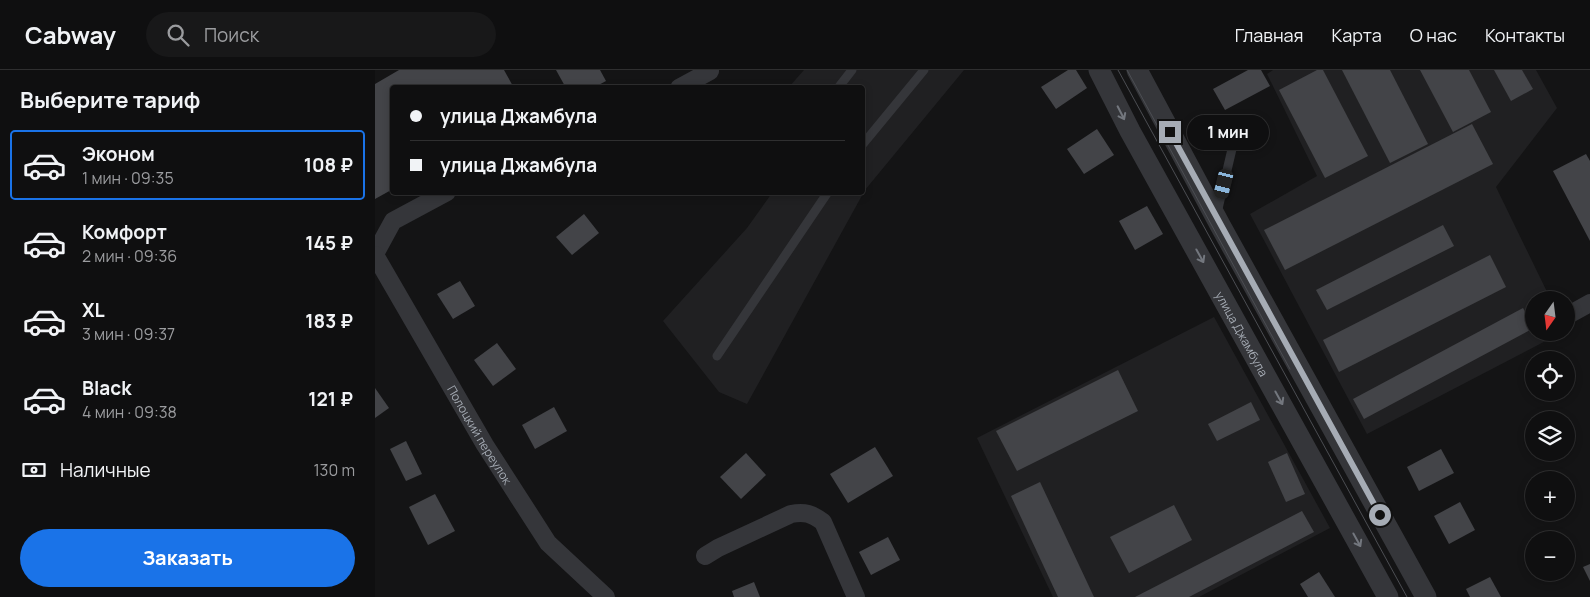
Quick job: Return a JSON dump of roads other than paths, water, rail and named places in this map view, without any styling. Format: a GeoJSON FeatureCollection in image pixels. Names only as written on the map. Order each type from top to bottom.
{"type":"FeatureCollection","features":[{"type":"Feature","properties":{"kind":"street","name":"улица Джамбула"},"geometry":{"type":"LineString","coordinates":[[1099,70],[1130,131],[1388,597]]}},
{"type":"Feature","properties":{"kind":"street"},"geometry":{"type":"LineString","coordinates":[[1137,70],[1216,218],[1426,597]]}},
{"type":"Feature","properties":{"kind":"street"},"geometry":{"type":"LineString","coordinates":[[684,85],[710,71]]}},
{"type":"Feature","properties":{"kind":"street"},"geometry":{"type":"LineString","coordinates":[[375,255],[393,221],[441,195]]}},
{"type":"Feature","properties":{"kind":"street","name":"Полоцкий переулок"},"geometry":{"type":"LineString","coordinates":[[375,255],[485,445],[548,543],[606,597]]}},
{"type":"Feature","properties":{"kind":"street"},"geometry":{"type":"LineString","coordinates":[[1575,311],[1590,303]]}},
{"type":"Feature","properties":{"kind":"street"},"geometry":{"type":"LineString","coordinates":[[705,556],[791,514],[803,512],[813,515],[823,522],[856,597]]}},
{"type":"Feature","properties":{"kind":"lane"},"geometry":{"type":"LineString","coordinates":[[840,85],[852,70]]}},
{"type":"Feature","properties":{"kind":"lane"},"geometry":{"type":"LineString","coordinates":[[865,142],[924,70]]}},
{"type":"Feature","properties":{"kind":"lane"},"geometry":{"type":"LineString","coordinates":[[1216,218],[1236,132]]}},
{"type":"Feature","properties":{"kind":"lane"},"geometry":{"type":"LineString","coordinates":[[717,356],[826,195]]}},
{"type":"Feature","properties":{"kind":"tram line"},"geometry":{"type":"LineString","coordinates":[[1118,70],[1407,597]]}},
{"type":"Feature","properties":{"kind":"tram line"},"geometry":{"type":"LineString","coordinates":[[1127,70],[1290,369]]}}]}
